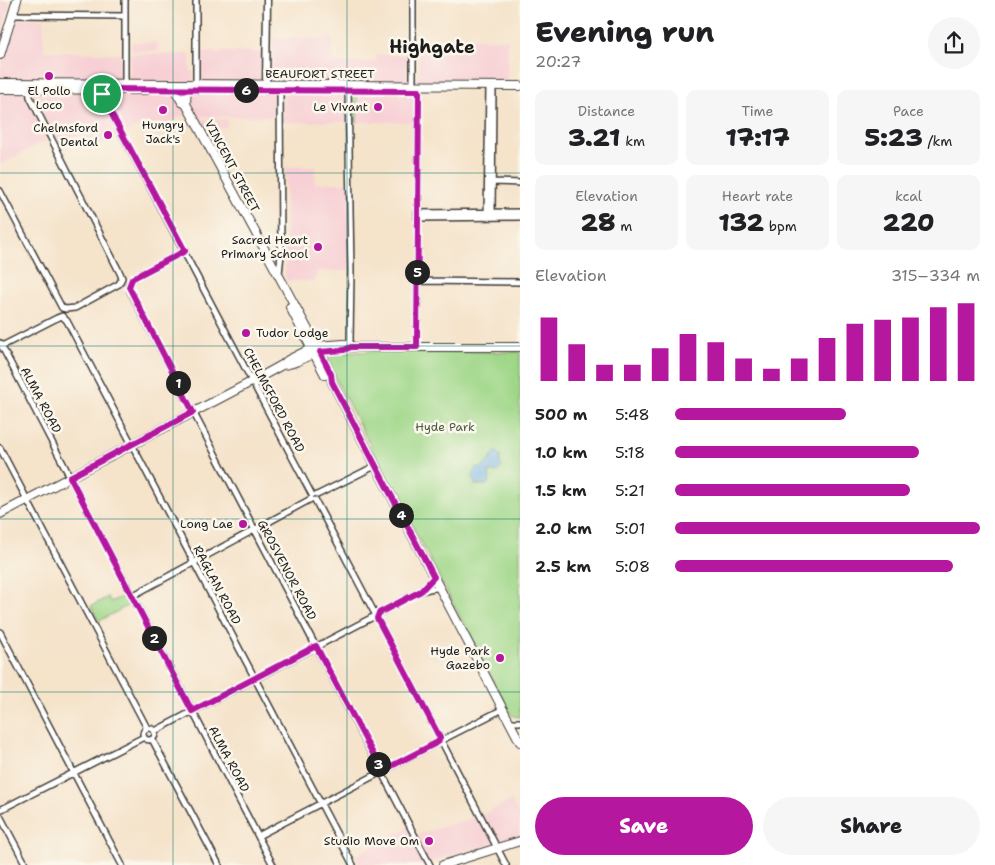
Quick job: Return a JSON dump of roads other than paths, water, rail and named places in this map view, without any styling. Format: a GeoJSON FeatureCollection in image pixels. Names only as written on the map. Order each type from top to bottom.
{"type":"FeatureCollection","features":[{"type":"Feature","properties":{"kind":"main road"},"geometry":{"type":"LineString","coordinates":[[0,55],[17,0]]}},
{"type":"Feature","properties":{"kind":"main road","name":"BEAUFORT STREET"},"geometry":{"type":"LineString","coordinates":[[0,83],[175,90],[192,87]]}},
{"type":"Feature","properties":{"kind":"main road","name":"BEAUFORT STREET"},"geometry":{"type":"LineString","coordinates":[[0,89],[104,87],[125,84],[192,87],[416,88],[520,91]]}},
{"type":"Feature","properties":{"kind":"main road","name":"BEAUFORT STREET"},"geometry":{"type":"LineString","coordinates":[[491,89],[520,86]]}},
{"type":"Feature","properties":{"kind":"main road"},"geometry":{"type":"LineString","coordinates":[[186,104],[192,87]]}},
{"type":"Feature","properties":{"kind":"main road","name":"VINCENT STREET"},"geometry":{"type":"LineString","coordinates":[[175,90],[182,102],[186,104],[257,238],[261,241],[316,350],[326,376],[332,382],[520,742]]}},
{"type":"Feature","properties":{"kind":"main road","name":"VINCENT STREET"},"geometry":{"type":"LineString","coordinates":[[257,238],[257,243],[316,350]]}},
{"type":"Feature","properties":{"kind":"main road"},"geometry":{"type":"LineString","coordinates":[[0,514],[193,412],[282,366],[290,365],[316,350],[344,344],[351,347],[520,347]]}},
{"type":"Feature","properties":{"kind":"main road"},"geometry":{"type":"LineString","coordinates":[[443,865],[520,840]]}},
{"type":"Feature","properties":{"kind":"street"},"geometry":{"type":"LineString","coordinates":[[125,0],[125,84]]}},
{"type":"Feature","properties":{"kind":"street"},"geometry":{"type":"LineString","coordinates":[[192,87],[196,0]]}},
{"type":"Feature","properties":{"kind":"street"},"geometry":{"type":"LineString","coordinates":[[266,88],[267,0]]}},
{"type":"Feature","properties":{"kind":"street"},"geometry":{"type":"LineString","coordinates":[[413,0],[416,88],[417,347]]}},
{"type":"Feature","properties":{"kind":"street"},"geometry":{"type":"LineString","coordinates":[[13,15],[125,16]]}},
{"type":"Feature","properties":{"kind":"street","name":"CHELMSFORD ROAD"},"geometry":{"type":"LineString","coordinates":[[104,87],[106,102],[506,865]]}},
{"type":"Feature","properties":{"kind":"street"},"geometry":{"type":"LineString","coordinates":[[278,274],[281,258],[280,88]]}},
{"type":"Feature","properties":{"kind":"street"},"geometry":{"type":"LineString","coordinates":[[348,88],[350,123],[351,347]]}},
{"type":"Feature","properties":{"kind":"street"},"geometry":{"type":"LineString","coordinates":[[0,191],[59,304],[66,310],[75,308],[117,286],[121,282],[120,273],[30,97],[29,89]]}},
{"type":"Feature","properties":{"kind":"street"},"geometry":{"type":"LineString","coordinates":[[490,214],[494,182],[491,89]]}},
{"type":"Feature","properties":{"kind":"street"},"geometry":{"type":"LineString","coordinates":[[490,214],[491,89]]}},
{"type":"Feature","properties":{"kind":"street"},"geometry":{"type":"LineString","coordinates":[[494,182],[520,183]]}},
{"type":"Feature","properties":{"kind":"street"},"geometry":{"type":"LineString","coordinates":[[417,215],[520,212]]}},
{"type":"Feature","properties":{"kind":"street"},"geometry":{"type":"LineString","coordinates":[[490,214],[520,217]]}},
{"type":"Feature","properties":{"kind":"street","name":"GROSVENOR ROAD"},"geometry":{"type":"LineString","coordinates":[[185,251],[135,277],[130,284],[130,291],[430,865]]}},
{"type":"Feature","properties":{"kind":"street"},"geometry":{"type":"LineString","coordinates":[[269,257],[281,258]]}},
{"type":"Feature","properties":{"kind":"street"},"geometry":{"type":"LineString","coordinates":[[417,281],[520,282]]}},
{"type":"Feature","properties":{"kind":"street","name":"RAGLAN ROAD"},"geometry":{"type":"LineString","coordinates":[[1,345],[62,316],[67,321],[353,865]]}},
{"type":"Feature","properties":{"kind":"street","name":"ALMA ROAD"},"geometry":{"type":"LineString","coordinates":[[1,345],[273,865]]}},
{"type":"Feature","properties":{"kind":"street"},"geometry":{"type":"LineString","coordinates":[[0,448],[146,728],[144,736]]}},
{"type":"Feature","properties":{"kind":"street"},"geometry":{"type":"LineString","coordinates":[[132,596],[314,497],[376,466]]}},
{"type":"Feature","properties":{"kind":"street"},"geometry":{"type":"LineString","coordinates":[[421,591],[434,577]]}},
{"type":"Feature","properties":{"kind":"street"},"geometry":{"type":"LineString","coordinates":[[154,731],[421,591],[439,588]]}},
{"type":"Feature","properties":{"kind":"street"},"geometry":{"type":"LineString","coordinates":[[0,632],[122,865]]}},
{"type":"Feature","properties":{"kind":"street"},"geometry":{"type":"LineString","coordinates":[[258,836],[502,708]]}},
{"type":"Feature","properties":{"kind":"street"},"geometry":{"type":"LineString","coordinates":[[510,722],[520,722]]}},
{"type":"Feature","properties":{"kind":"street"},"geometry":{"type":"LineString","coordinates":[[146,728],[154,731]]}},
{"type":"Feature","properties":{"kind":"street"},"geometry":{"type":"LineString","coordinates":[[154,731],[152,739],[218,865]]}},
{"type":"Feature","properties":{"kind":"street"},"geometry":{"type":"LineString","coordinates":[[0,810],[144,736]]}},
{"type":"Feature","properties":{"kind":"street"},"geometry":{"type":"LineString","coordinates":[[144,736],[146,739],[152,739]]}},
{"type":"Feature","properties":{"kind":"street"},"geometry":{"type":"LineString","coordinates":[[0,816],[26,865]]}},
{"type":"Feature","properties":{"kind":"water"},"geometry":{"type":"Polygon","coordinates":[[[496,451],[501,457],[499,460],[502,467],[497,472],[489,472],[490,480],[487,485],[475,485],[473,476],[476,467],[480,469],[496,451]]]}},
{"type":"Feature","properties":{"kind":"place","name":"El Pollo Loco"},"geometry":{"type":"Point","coordinates":[49,76]}},
{"type":"Feature","properties":{"kind":"place","name":"Le Vivant"},"geometry":{"type":"Point","coordinates":[378,107]}},
{"type":"Feature","properties":{"kind":"place","name":"Hungry Jack's"},"geometry":{"type":"Point","coordinates":[163,110]}},
{"type":"Feature","properties":{"kind":"place","name":"Chelmsford Dental"},"geometry":{"type":"Point","coordinates":[108,135]}},
{"type":"Feature","properties":{"kind":"place","name":"Sacred Heart Primary School"},"geometry":{"type":"Point","coordinates":[318,247]}},
{"type":"Feature","properties":{"kind":"place","name":"Tudor Lodge"},"geometry":{"type":"Point","coordinates":[246,333]}},
{"type":"Feature","properties":{"kind":"place","name":"Long Lae"},"geometry":{"type":"Point","coordinates":[243,524]}},
{"type":"Feature","properties":{"kind":"place","name":"Hyde Park Gazebo"},"geometry":{"type":"Point","coordinates":[500,658]}},
{"type":"Feature","properties":{"kind":"place","name":"Studio Move Om"},"geometry":{"type":"Point","coordinates":[429,841]}},
{"type":"Feature","properties":{"kind":"district","name":"Highgate"},"geometry":{"type":"Point","coordinates":[432,47]}},
{"type":"Feature","properties":{"kind":"park label","name":"Hyde Park"},"geometry":{"type":"Point","coordinates":[445,427]}}]}
